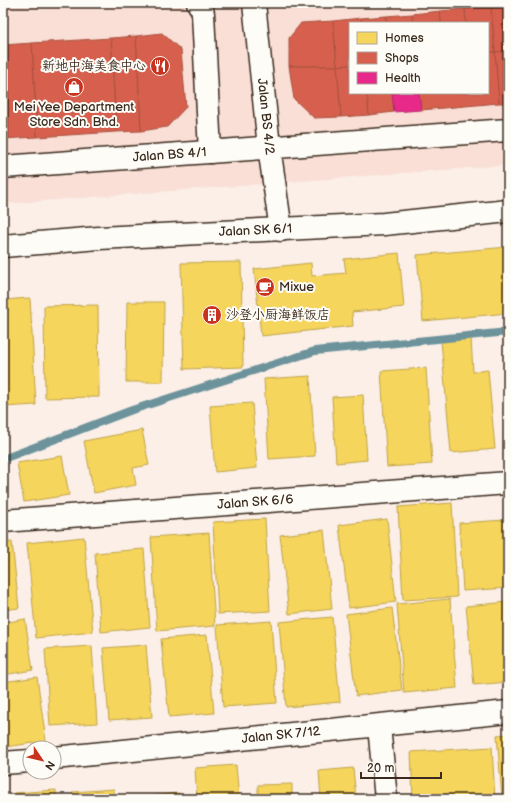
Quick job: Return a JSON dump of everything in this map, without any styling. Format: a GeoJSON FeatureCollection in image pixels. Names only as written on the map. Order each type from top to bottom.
{"type":"FeatureCollection","features":[{"type":"Feature","properties":{"kind":"street","name":"Jalan BS 4/1"},"geometry":{"type":"LineString","coordinates":[[3,167],[210,152],[203,14],[198,3]]}},
{"type":"Feature","properties":{"kind":"street","name":"Jalan BS 4/2"},"geometry":{"type":"LineString","coordinates":[[254,3],[269,147],[281,230]]}},
{"type":"Feature","properties":{"kind":"street"},"geometry":{"type":"LineString","coordinates":[[210,152],[508,130]]}},
{"type":"Feature","properties":{"kind":"street","name":"Jalan SK 6/1"},"geometry":{"type":"LineString","coordinates":[[3,246],[99,238],[384,224],[508,212]]}},
{"type":"Feature","properties":{"kind":"street","name":"Jalan SK 6/6"},"geometry":{"type":"LineString","coordinates":[[3,521],[508,483]]}},
{"type":"Feature","properties":{"kind":"street","name":"Jalan SK 7/12"},"geometry":{"type":"LineString","coordinates":[[62,757],[508,712]]}},
{"type":"Feature","properties":{"kind":"street"},"geometry":{"type":"LineString","coordinates":[[379,726],[386,799]]}},
{"type":"Feature","properties":{"kind":"street"},"geometry":{"type":"LineString","coordinates":[[3,763],[22,762]]}},
{"type":"Feature","properties":{"kind":"shaded area"},"geometry":{"type":"Polygon","coordinates":[[[3,3],[508,3],[508,165],[3,204],[3,3]]]}},
{"type":"Feature","properties":{"kind":"building: Homes"},"geometry":{"type":"Polygon","coordinates":[[[508,247],[508,313],[423,321],[417,255],[508,247]]]}},
{"type":"Feature","properties":{"kind":"building: Homes"},"geometry":{"type":"Polygon","coordinates":[[[399,253],[404,307],[352,312],[353,326],[261,336],[254,269],[311,263],[312,276],[346,273],[344,259],[399,253]]]}},
{"type":"Feature","properties":{"kind":"building: Homes","name":"沙登小厨海鲜饭店"},"geometry":{"type":"Polygon","coordinates":[[[241,262],[243,367],[184,369],[181,263],[241,262]]]}},
{"type":"Feature","properties":{"kind":"building: Homes"},"geometry":{"type":"Polygon","coordinates":[[[30,298],[36,405],[3,407],[3,300],[30,298]]]}},
{"type":"Feature","properties":{"kind":"building: Homes"},"geometry":{"type":"Polygon","coordinates":[[[127,302],[164,302],[163,382],[126,382],[127,302]]]}},
{"type":"Feature","properties":{"kind":"building: Homes"},"geometry":{"type":"Polygon","coordinates":[[[98,305],[99,397],[45,398],[44,306],[98,305]]]}},
{"type":"Feature","properties":{"kind":"building: Homes"},"geometry":{"type":"Polygon","coordinates":[[[471,338],[473,372],[488,370],[495,449],[451,453],[441,341],[471,338]]]}},
{"type":"Feature","properties":{"kind":"building: Homes"},"geometry":{"type":"Polygon","coordinates":[[[505,359],[508,359],[508,402],[505,359]]]}},
{"type":"Feature","properties":{"kind":"building: Homes"},"geometry":{"type":"Polygon","coordinates":[[[426,368],[432,464],[387,467],[381,371],[426,368]]]}},
{"type":"Feature","properties":{"kind":"building: Homes"},"geometry":{"type":"Polygon","coordinates":[[[310,376],[315,456],[269,459],[264,379],[310,376]]]}},
{"type":"Feature","properties":{"kind":"building: Homes"},"geometry":{"type":"Polygon","coordinates":[[[363,395],[367,460],[336,463],[332,397],[363,395]]]}},
{"type":"Feature","properties":{"kind":"building: Homes"},"geometry":{"type":"Polygon","coordinates":[[[252,403],[257,468],[215,472],[210,406],[252,403]]]}},
{"type":"Feature","properties":{"kind":"building: Homes"},"geometry":{"type":"Polygon","coordinates":[[[142,430],[149,465],[133,468],[136,485],[94,493],[84,441],[142,430]]]}},
{"type":"Feature","properties":{"kind":"building: Homes"},"geometry":{"type":"Polygon","coordinates":[[[62,456],[69,495],[24,502],[17,463],[62,456]]]}},
{"type":"Feature","properties":{"kind":"building: Homes"},"geometry":{"type":"Polygon","coordinates":[[[452,503],[457,597],[403,600],[398,507],[452,503]]]}},
{"type":"Feature","properties":{"kind":"building: Homes"},"geometry":{"type":"Polygon","coordinates":[[[265,519],[270,611],[218,614],[213,522],[265,519]]]}},
{"type":"Feature","properties":{"kind":"building: Homes"},"geometry":{"type":"Polygon","coordinates":[[[387,519],[396,602],[349,608],[339,525],[387,519]]]}},
{"type":"Feature","properties":{"kind":"building: Homes"},"geometry":{"type":"Polygon","coordinates":[[[505,520],[508,588],[463,591],[459,523],[505,520]]]}},
{"type":"Feature","properties":{"kind":"building: Homes"},"geometry":{"type":"Polygon","coordinates":[[[324,530],[332,609],[289,614],[280,535],[324,530]]]}},
{"type":"Feature","properties":{"kind":"building: Homes"},"geometry":{"type":"Polygon","coordinates":[[[209,533],[215,626],[157,631],[151,537],[209,533]]]}},
{"type":"Feature","properties":{"kind":"building: Homes"},"geometry":{"type":"Polygon","coordinates":[[[84,537],[93,632],[36,638],[27,543],[84,537]]]}},
{"type":"Feature","properties":{"kind":"building: Homes"},"geometry":{"type":"Polygon","coordinates":[[[12,542],[19,608],[3,610],[3,543],[12,542]]]}},
{"type":"Feature","properties":{"kind":"building: Homes"},"geometry":{"type":"Polygon","coordinates":[[[144,549],[150,627],[101,632],[95,553],[144,549]]]}},
{"type":"Feature","properties":{"kind":"building: Homes"},"geometry":{"type":"Polygon","coordinates":[[[450,599],[457,688],[404,693],[397,604],[450,599]]]}},
{"type":"Feature","properties":{"kind":"building: Homes"},"geometry":{"type":"Polygon","coordinates":[[[508,602],[508,682],[474,685],[466,606],[508,602]]]}},
{"type":"Feature","properties":{"kind":"building: Homes"},"geometry":{"type":"Polygon","coordinates":[[[392,608],[402,690],[356,696],[346,614],[392,608]]]}},
{"type":"Feature","properties":{"kind":"building: Homes"},"geometry":{"type":"Polygon","coordinates":[[[332,617],[340,702],[286,707],[279,622],[332,617]]]}},
{"type":"Feature","properties":{"kind":"building: Homes"},"geometry":{"type":"Polygon","coordinates":[[[25,619],[33,670],[3,675],[3,623],[25,619]]]}},
{"type":"Feature","properties":{"kind":"building: Homes"},"geometry":{"type":"Polygon","coordinates":[[[271,621],[277,703],[223,707],[217,625],[271,621]]]}},
{"type":"Feature","properties":{"kind":"building: Homes"},"geometry":{"type":"Polygon","coordinates":[[[207,635],[214,713],[169,717],[161,639],[207,635]]]}},
{"type":"Feature","properties":{"kind":"building: Homes"},"geometry":{"type":"Polygon","coordinates":[[[146,645],[152,717],[109,720],[103,648],[146,645]]]}},
{"type":"Feature","properties":{"kind":"building: Homes"},"geometry":{"type":"Polygon","coordinates":[[[92,646],[97,723],[50,726],[45,649],[92,646]]]}},
{"type":"Feature","properties":{"kind":"building: Homes"},"geometry":{"type":"Polygon","coordinates":[[[37,677],[46,740],[22,740],[22,745],[6,747],[3,729],[3,682],[37,677]]]}},
{"type":"Feature","properties":{"kind":"building: Homes"},"geometry":{"type":"Polygon","coordinates":[[[508,734],[508,797],[502,798],[497,735],[508,734]]]}},
{"type":"Feature","properties":{"kind":"building: Homes"},"geometry":{"type":"Polygon","coordinates":[[[492,747],[495,799],[413,799],[411,752],[492,747]]]}},
{"type":"Feature","properties":{"kind":"building: Homes"},"geometry":{"type":"Polygon","coordinates":[[[236,765],[239,799],[197,799],[195,768],[236,765]]]}},
{"type":"Feature","properties":{"kind":"building: Homes"},"geometry":{"type":"Polygon","coordinates":[[[353,768],[356,799],[321,799],[319,771],[353,768]]]}},
{"type":"Feature","properties":{"kind":"building: Homes"},"geometry":{"type":"Polygon","coordinates":[[[292,784],[292,799],[258,799],[258,785],[292,784]]]}},
{"type":"Feature","properties":{"kind":"building: Homes"},"geometry":{"type":"Polygon","coordinates":[[[114,789],[115,799],[73,799],[73,792],[114,789]]]}},
{"type":"Feature","properties":{"kind":"building: Homes"},"geometry":{"type":"Polygon","coordinates":[[[56,790],[56,799],[14,799],[14,793],[56,790]]]}},
{"type":"Feature","properties":{"kind":"building: Homes"},"geometry":{"type":"Polygon","coordinates":[[[179,793],[179,799],[131,799],[131,798],[179,793]]]}},
{"type":"Feature","properties":{"kind":"building: Shops"},"geometry":{"type":"Polygon","coordinates":[[[508,5],[508,51],[495,52],[491,7],[508,5]]]}},
{"type":"Feature","properties":{"kind":"building: Shops"},"geometry":{"type":"Polygon","coordinates":[[[491,7],[495,52],[489,52],[489,22],[466,22],[465,9],[491,7]]]}},
{"type":"Feature","properties":{"kind":"building: Shops"},"geometry":{"type":"Polygon","coordinates":[[[465,9],[466,22],[441,22],[440,11],[465,9]]]}},
{"type":"Feature","properties":{"kind":"building: Shops"},"geometry":{"type":"Polygon","coordinates":[[[440,11],[441,22],[413,22],[412,14],[440,11]]]}},
{"type":"Feature","properties":{"kind":"building: Shops"},"geometry":{"type":"Polygon","coordinates":[[[412,14],[413,22],[386,22],[386,16],[412,14]]]}},
{"type":"Feature","properties":{"kind":"building: Shops"},"geometry":{"type":"Polygon","coordinates":[[[386,16],[386,22],[361,22],[361,18],[386,16]]]}},
{"type":"Feature","properties":{"kind":"building: Shops"},"geometry":{"type":"Polygon","coordinates":[[[361,18],[361,22],[349,22],[349,65],[337,66],[333,21],[361,18]]]}},
{"type":"Feature","properties":{"kind":"building: Shops"},"geometry":{"type":"Polygon","coordinates":[[[333,21],[337,66],[289,66],[289,38],[301,23],[333,21]]]}},
{"type":"Feature","properties":{"kind":"building: Shops","name":"新地中海美食中心"},"geometry":{"type":"Polygon","coordinates":[[[162,33],[181,50],[186,107],[167,127],[141,131],[136,36],[162,33]]]}},
{"type":"Feature","properties":{"kind":"building: Shops"},"geometry":{"type":"Polygon","coordinates":[[[136,36],[141,131],[116,132],[111,38],[136,36]]]}},
{"type":"Feature","properties":{"kind":"building: Shops","name":"Mei Yee Department Store Sdn. Bhd."},"geometry":{"type":"Polygon","coordinates":[[[111,38],[116,132],[37,137],[32,43],[111,38]]]}},
{"type":"Feature","properties":{"kind":"building: Shops"},"geometry":{"type":"Polygon","coordinates":[[[32,43],[37,137],[3,139],[3,45],[32,43]]]}},
{"type":"Feature","properties":{"kind":"building: Shops"},"geometry":{"type":"Polygon","coordinates":[[[508,51],[508,103],[499,103],[495,52],[508,51]]]}},
{"type":"Feature","properties":{"kind":"building: Shops"},"geometry":{"type":"Polygon","coordinates":[[[489,52],[495,52],[499,103],[421,110],[419,94],[489,94],[489,52]]]}},
{"type":"Feature","properties":{"kind":"building: Shops"},"geometry":{"type":"Polygon","coordinates":[[[349,65],[349,94],[367,94],[369,115],[341,117],[337,66],[349,65]]]}},
{"type":"Feature","properties":{"kind":"building: Shops"},"geometry":{"type":"Polygon","coordinates":[[[289,66],[337,66],[341,117],[314,118],[294,99],[289,66]]]}},
{"type":"Feature","properties":{"kind":"building: Shops"},"geometry":{"type":"Polygon","coordinates":[[[367,94],[392,94],[394,112],[369,115],[367,94]]]}},
{"type":"Feature","properties":{"kind":"building: Health"},"geometry":{"type":"Polygon","coordinates":[[[392,94],[419,94],[421,110],[394,112],[392,94]]]}},
{"type":"Feature","properties":{"kind":"waterway"},"geometry":{"type":"LineString","coordinates":[[3,459],[132,410],[315,351],[508,332]]}},
{"type":"Feature","properties":{"kind":"place","name":"新地中海美食中心"},"geometry":{"type":"Point","coordinates":[160,66]}},
{"type":"Feature","properties":{"kind":"place","name":"Mei Yee Department Store Sdn. Bhd."},"geometry":{"type":"Point","coordinates":[74,87]}},
{"type":"Feature","properties":{"kind":"place","name":"Mixue"},"geometry":{"type":"Point","coordinates":[265,287]}},
{"type":"Feature","properties":{"kind":"place","name":"沙登小厨海鲜饭店"},"geometry":{"type":"Point","coordinates":[212,315]}}]}
